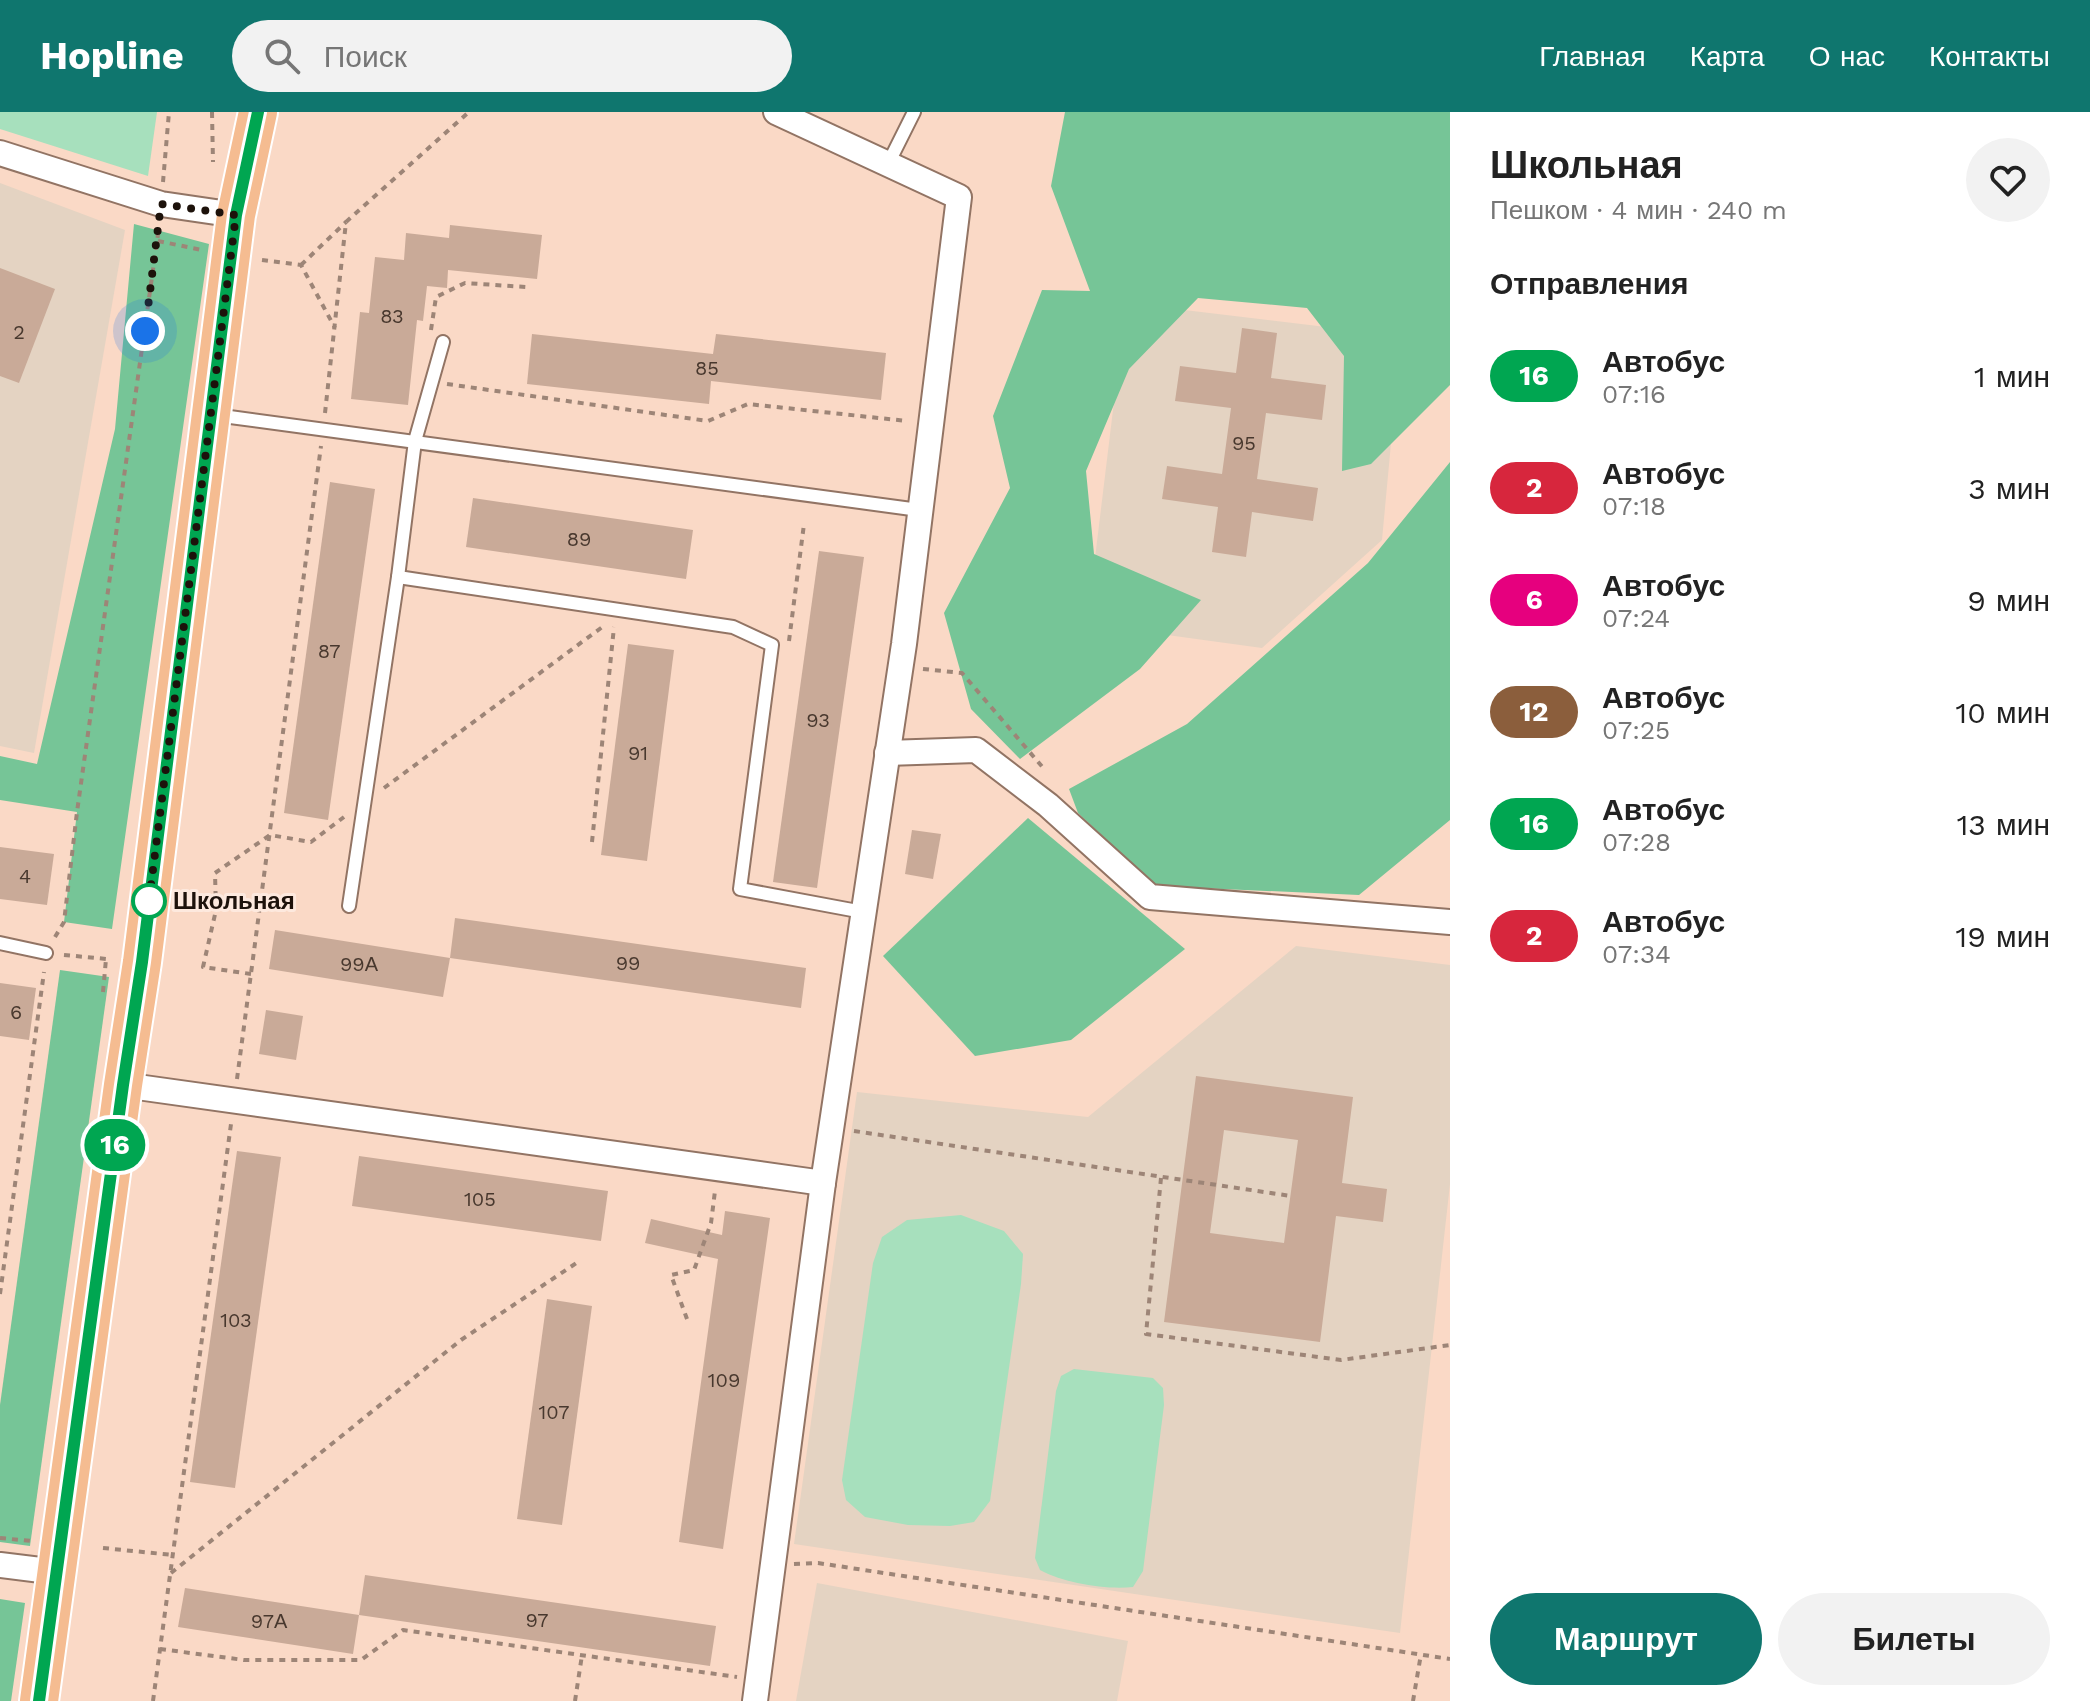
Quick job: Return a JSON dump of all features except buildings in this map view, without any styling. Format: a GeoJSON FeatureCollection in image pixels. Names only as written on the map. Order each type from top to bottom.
{"type":"FeatureCollection","features":[{"type":"Feature","properties":{"kind":"main road"},"geometry":{"type":"LineString","coordinates":[[39,1701],[48,1557],[142,962],[236,215],[258,112]]}},
{"type":"Feature","properties":{"kind":"street"},"geometry":{"type":"LineString","coordinates":[[755,1701],[823,1183],[904,644],[959,197],[776,112]]}},
{"type":"Feature","properties":{"kind":"street"},"geometry":{"type":"LineString","coordinates":[[0,153],[161,204],[236,215]]}},
{"type":"Feature","properties":{"kind":"street"},"geometry":{"type":"LineString","coordinates":[[887,753],[976,750],[1048,805],[1150,897],[1450,922]]}},
{"type":"Feature","properties":{"kind":"street"},"geometry":{"type":"LineString","coordinates":[[123,1085],[823,1183]]}},
{"type":"Feature","properties":{"kind":"street"},"geometry":{"type":"LineString","coordinates":[[0,1565],[48,1557]]}},
{"type":"Feature","properties":{"kind":"lane"},"geometry":{"type":"LineString","coordinates":[[888,164],[914,112]]}},
{"type":"Feature","properties":{"kind":"lane"},"geometry":{"type":"LineString","coordinates":[[349,906],[415,441],[443,342]]}},
{"type":"Feature","properties":{"kind":"lane"},"geometry":{"type":"LineString","coordinates":[[211,415],[919,510]]}},
{"type":"Feature","properties":{"kind":"lane"},"geometry":{"type":"LineString","coordinates":[[398,577],[733,627],[772,645],[740,889],[863,912]]}},
{"type":"Feature","properties":{"kind":"lane"},"geometry":{"type":"LineString","coordinates":[[0,943],[46,953]]}},
{"type":"Feature","properties":{"kind":"path"},"geometry":{"type":"LineString","coordinates":[[0,1294],[46,953],[64,922],[158,241],[169,112]]}},
{"type":"Feature","properties":{"kind":"path"},"geometry":{"type":"LineString","coordinates":[[301,265],[469,112]]}},
{"type":"Feature","properties":{"kind":"path"},"geometry":{"type":"LineString","coordinates":[[153,1701],[336,330],[346,222]]}},
{"type":"Feature","properties":{"kind":"path"},"geometry":{"type":"LineString","coordinates":[[158,241],[203,250]]}},
{"type":"Feature","properties":{"kind":"path"},"geometry":{"type":"LineString","coordinates":[[276,262],[301,265]]}},
{"type":"Feature","properties":{"kind":"path"},"geometry":{"type":"LineString","coordinates":[[301,265],[336,330]]}},
{"type":"Feature","properties":{"kind":"path"},"geometry":{"type":"LineString","coordinates":[[429,339],[436,297],[465,283],[526,287]]}},
{"type":"Feature","properties":{"kind":"path"},"geometry":{"type":"LineString","coordinates":[[432,382],[708,421],[748,404],[913,422]]}},
{"type":"Feature","properties":{"kind":"path"},"geometry":{"type":"LineString","coordinates":[[788,650],[804,524]]}},
{"type":"Feature","properties":{"kind":"path"},"geometry":{"type":"LineString","coordinates":[[251,974],[203,967],[216,910],[215,873],[270,835],[311,842],[615,618],[592,842]]}},
{"type":"Feature","properties":{"kind":"path"},"geometry":{"type":"LineString","coordinates":[[46,953],[120,960]]}},
{"type":"Feature","properties":{"kind":"path"},"geometry":{"type":"LineString","coordinates":[[852,1131],[1291,1196]]}},
{"type":"Feature","properties":{"kind":"path"},"geometry":{"type":"LineString","coordinates":[[687,1319],[671,1275],[694,1270],[711,1223],[718,1168]]}},
{"type":"Feature","properties":{"kind":"path"},"geometry":{"type":"LineString","coordinates":[[1161,1178],[1146,1334],[1341,1360],[1450,1345]]}},
{"type":"Feature","properties":{"kind":"path"},"geometry":{"type":"LineString","coordinates":[[170,1573],[461,1340],[578,1262]]}},
{"type":"Feature","properties":{"kind":"path"},"geometry":{"type":"LineString","coordinates":[[0,1538],[48,1557]]}},
{"type":"Feature","properties":{"kind":"path"},"geometry":{"type":"LineString","coordinates":[[103,1548],[173,1555]]}},
{"type":"Feature","properties":{"kind":"path"},"geometry":{"type":"LineString","coordinates":[[773,1565],[818,1563],[1450,1659]]}},
{"type":"Feature","properties":{"kind":"path"},"geometry":{"type":"LineString","coordinates":[[160,1649],[244,1660],[361,1660],[403,1630],[741,1678]]}},
{"type":"Feature","properties":{"kind":"path"},"geometry":{"type":"LineString","coordinates":[[1413,1701],[1421,1654]]}},
{"type":"Feature","properties":{"kind":"path"},"geometry":{"type":"LineString","coordinates":[[575,1701],[582,1655]]}},
{"type":"Feature","properties":{"kind":"shaded area"},"geometry":{"type":"Polygon","coordinates":[[[0,183],[125,230],[34,753],[0,746],[0,183]]]}},
{"type":"Feature","properties":{"kind":"shaded area"},"geometry":{"type":"Polygon","coordinates":[[[1126,303],[1401,336],[1382,540],[1262,648],[1087,624],[1126,303]]]}},
{"type":"Feature","properties":{"kind":"shaded area"},"geometry":{"type":"Polygon","coordinates":[[[1296,946],[1450,965],[1450,1184],[1400,1633],[794,1544],[857,1092],[1088,1117],[1296,946]]]}},
{"type":"Feature","properties":{"kind":"shaded area"},"geometry":{"type":"Polygon","coordinates":[[[817,1583],[1128,1641],[1117,1701],[796,1701],[817,1583]]]}},
{"type":"Feature","properties":{"kind":"green space"},"geometry":{"type":"Polygon","coordinates":[[[0,112],[157,112],[148,176],[0,129],[0,112]]]}},
{"type":"Feature","properties":{"kind":"green space"},"geometry":{"type":"Polygon","coordinates":[[[1065,112],[1450,112],[1450,385],[1371,464],[1342,471],[1344,356],[1307,308],[1198,298],[1129,369],[1086,471],[1094,554],[1201,600],[1140,669],[1020,759],[971,709],[944,613],[1010,488],[993,416],[1042,290],[1090,291],[1051,186],[1065,112]]]}},
{"type":"Feature","properties":{"kind":"green space"},"geometry":{"type":"Polygon","coordinates":[[[134,224],[209,244],[112,929],[64,922],[77,812],[0,800],[0,756],[37,764],[115,429],[134,224]]]}},
{"type":"Feature","properties":{"kind":"green space"},"geometry":{"type":"Polygon","coordinates":[[[1450,462],[1450,820],[1359,895],[1156,886],[1078,813],[1069,789],[1187,724],[1368,563],[1450,462]]]}},
{"type":"Feature","properties":{"kind":"green space"},"geometry":{"type":"Polygon","coordinates":[[[1028,818],[1185,949],[1071,1040],[975,1056],[883,956],[1028,818]]]}},
{"type":"Feature","properties":{"kind":"green space"},"geometry":{"type":"Polygon","coordinates":[[[60,970],[109,977],[30,1546],[0,1542],[0,1405],[60,970]]]}},
{"type":"Feature","properties":{"kind":"green space"},"geometry":{"type":"Polygon","coordinates":[[[961,1215],[1004,1231],[1023,1254],[990,1501],[974,1522],[950,1526],[908,1525],[865,1517],[846,1500],[842,1480],[873,1263],[882,1237],[907,1220],[961,1215]]]}},
{"type":"Feature","properties":{"kind":"green space"},"geometry":{"type":"Polygon","coordinates":[[[1074,1369],[1153,1378],[1163,1388],[1164,1405],[1143,1571],[1133,1587],[1098,1586],[1061,1579],[1040,1570],[1035,1558],[1056,1391],[1061,1376],[1074,1369]]]}},
{"type":"Feature","properties":{"kind":"green space"},"geometry":{"type":"Polygon","coordinates":[[[0,1599],[25,1603],[11,1701],[0,1701],[0,1599]]]}},
{"type":"Feature","properties":{"kind":"bus line","name":"16"},"geometry":{"type":"LineString","coordinates":[[39,1701],[142,962],[236,215],[258,112]]}},
{"type":"Feature","properties":{"kind":"place","name":"Школьная"},"geometry":{"type":"Point","coordinates":[149,901]}},
{"type":"Feature","properties":{"kind":"route"},"geometry":{"type":"LineString","coordinates":[[145,331],[161,204],[236,215],[149,901]]}}]}
